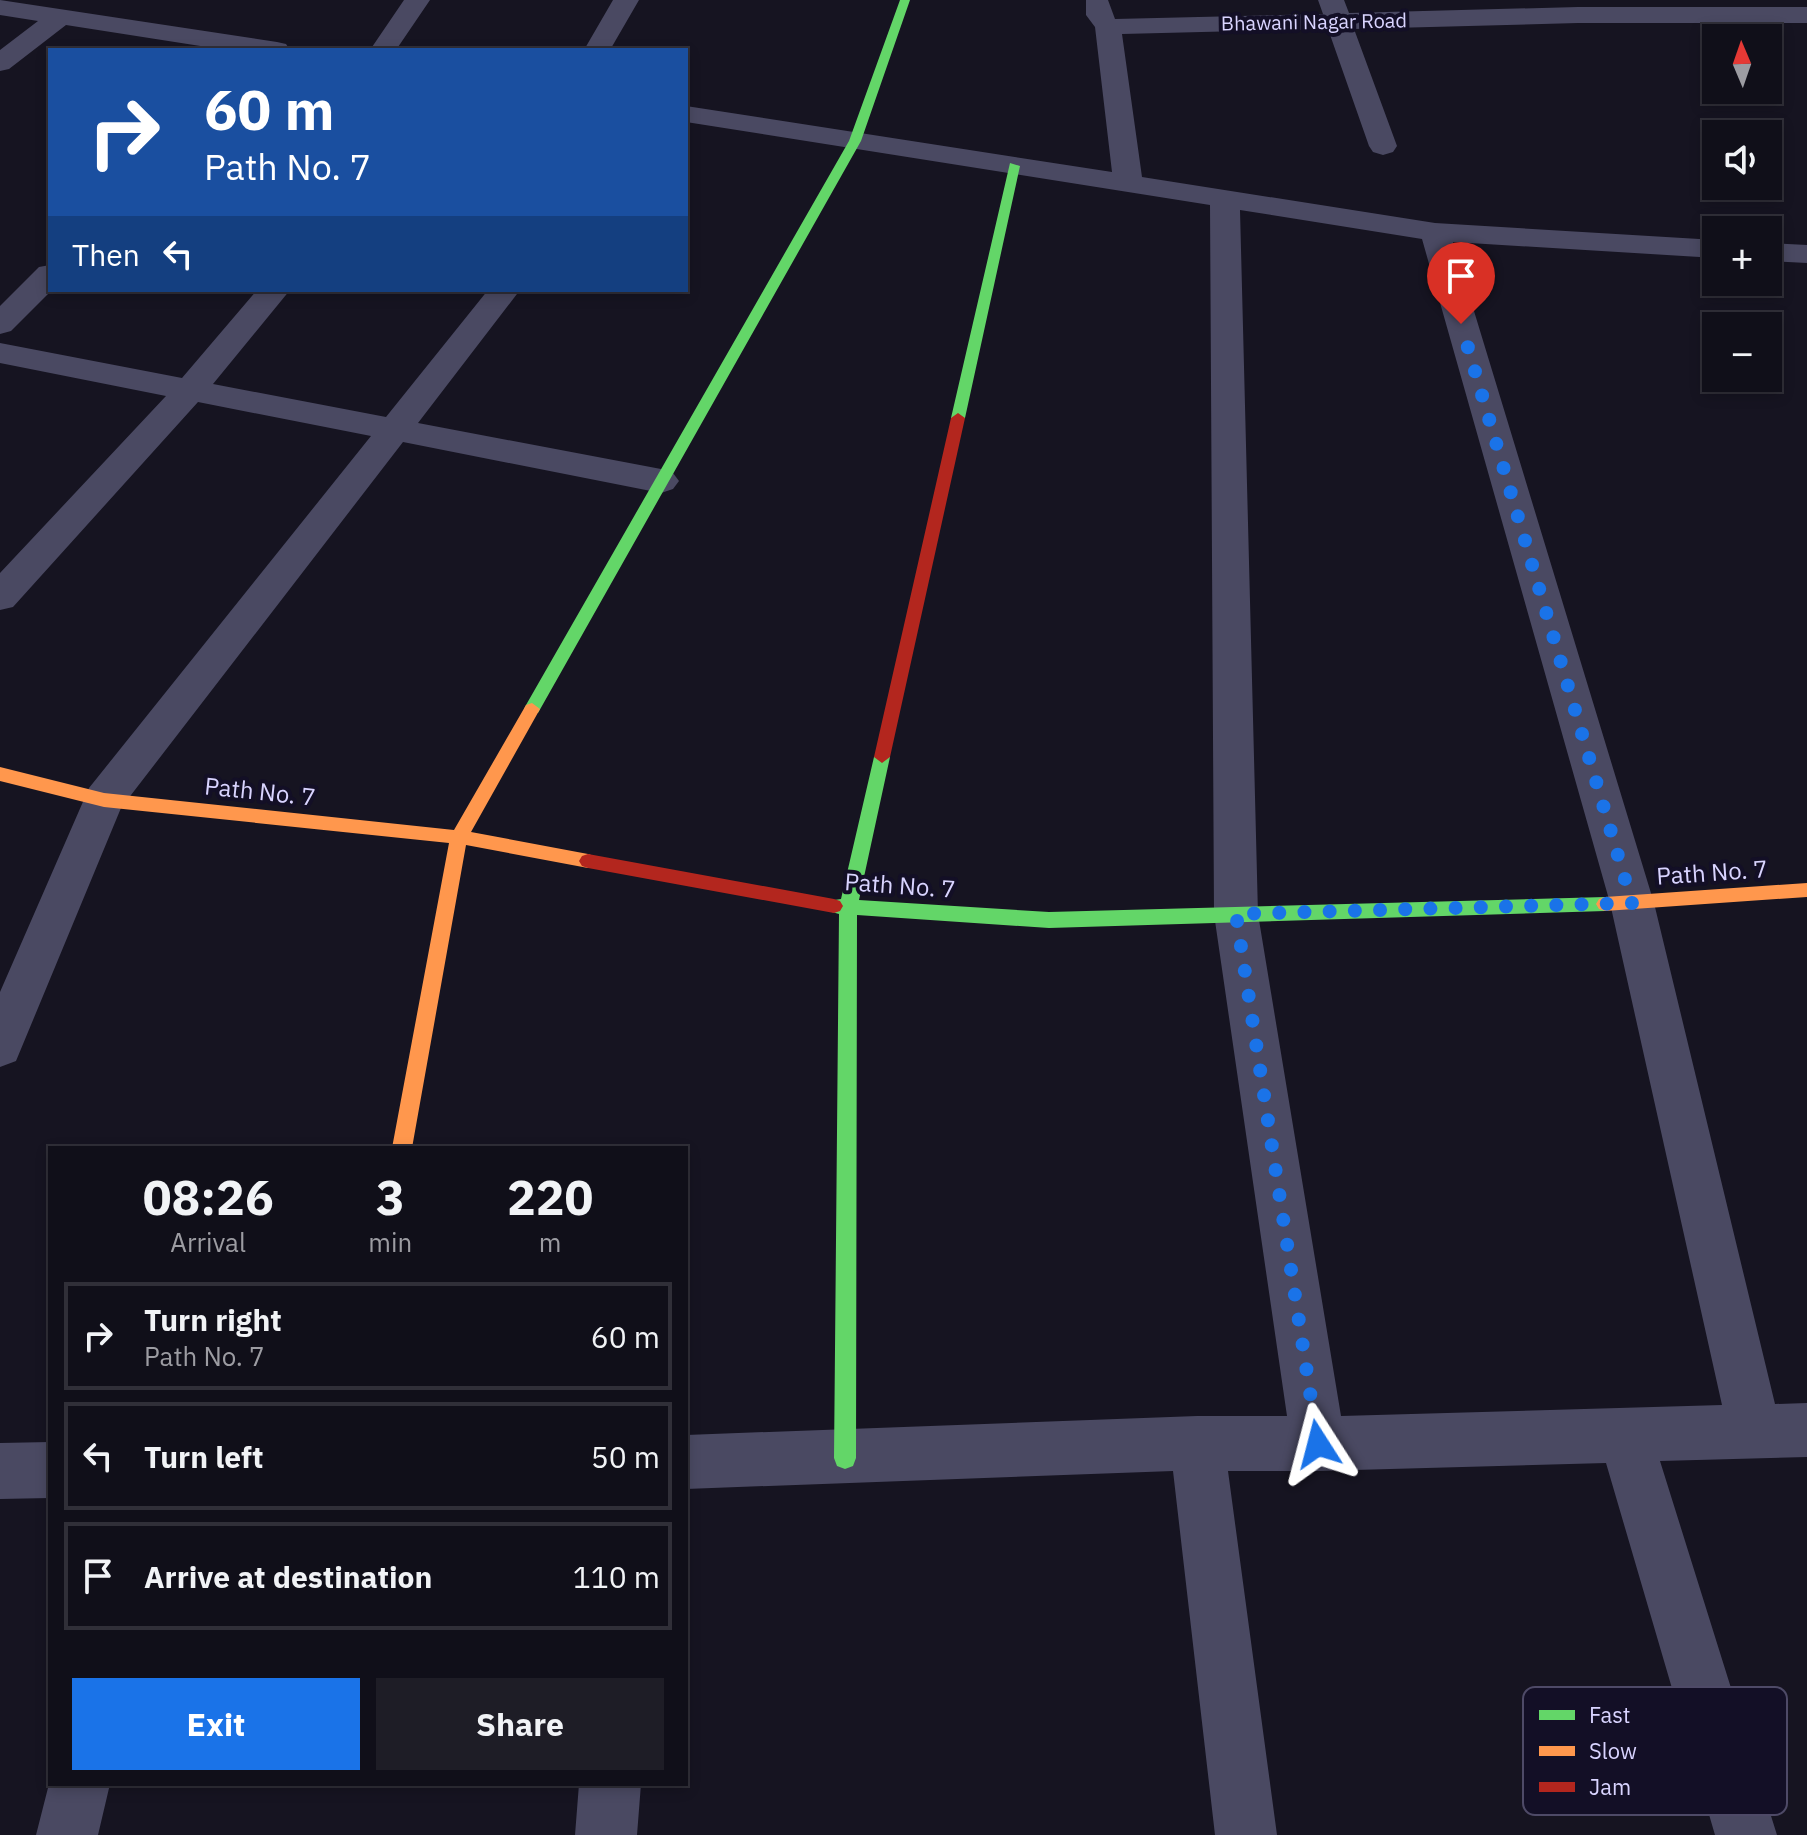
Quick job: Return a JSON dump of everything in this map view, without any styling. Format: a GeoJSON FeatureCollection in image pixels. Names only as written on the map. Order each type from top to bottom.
{"type":"FeatureCollection","features":[{"type":"Feature","properties":{"kind":"street"},"geometry":{"type":"LineString","coordinates":[[384,48],[417,0]]}},
{"type":"Feature","properties":{"kind":"street"},"geometry":{"type":"LineString","coordinates":[[598,48],[626,0]]}},
{"type":"Feature","properties":{"kind":"street"},"geometry":{"type":"LineString","coordinates":[[402,1146],[459,837],[855,141],[905,0]]}},
{"type":"Feature","properties":{"kind":"street"},"geometry":{"type":"LineString","coordinates":[[1097,0],[1099,15],[1108,27],[1128,184]]}},
{"type":"Feature","properties":{"kind":"street"},"geometry":{"type":"LineString","coordinates":[[1797,0],[1807,14]]}},
{"type":"Feature","properties":{"kind":"street"},"geometry":{"type":"LineString","coordinates":[[0,7],[263,48]]}},
{"type":"Feature","properties":{"kind":"street","name":"Bhawani Nagar Road"},"geometry":{"type":"LineString","coordinates":[[1108,27],[1334,10],[1574,7],[1807,14]]}},
{"type":"Feature","properties":{"kind":"street"},"geometry":{"type":"LineString","coordinates":[[140,29],[162,10]]}},
{"type":"Feature","properties":{"kind":"street"},"geometry":{"type":"LineString","coordinates":[[1334,10],[1383,146]]}},
{"type":"Feature","properties":{"kind":"street"},"geometry":{"type":"LineString","coordinates":[[0,63],[61,16]]}},
{"type":"Feature","properties":{"kind":"street"},"geometry":{"type":"LineString","coordinates":[[688,114],[1435,232],[1702,248]]}},
{"type":"Feature","properties":{"kind":"street"},"geometry":{"type":"LineString","coordinates":[[845,1458],[848,908],[1014,166]]}},
{"type":"Feature","properties":{"kind":"street"},"geometry":{"type":"LineString","coordinates":[[1225,199],[1236,914],[1318,1444]]}},
{"type":"Feature","properties":{"kind":"street"},"geometry":{"type":"LineString","coordinates":[[688,1462],[1197,1443],[1318,1444],[1781,1431],[1632,903],[1435,232]]}},
{"type":"Feature","properties":{"kind":"street"},"geometry":{"type":"LineString","coordinates":[[1782,253],[1807,254]]}},
{"type":"Feature","properties":{"kind":"street"},"geometry":{"type":"LineString","coordinates":[[0,324],[48,276]]}},
{"type":"Feature","properties":{"kind":"street"},"geometry":{"type":"LineString","coordinates":[[0,597],[189,391],[272,292]]}},
{"type":"Feature","properties":{"kind":"street"},"geometry":{"type":"LineString","coordinates":[[0,1046],[104,800],[502,292]]}},
{"type":"Feature","properties":{"kind":"street"},"geometry":{"type":"LineString","coordinates":[[0,353],[661,481]]}},
{"type":"Feature","properties":{"kind":"street","name":"Path No. 7"},"geometry":{"type":"LineString","coordinates":[[0,774],[104,800],[459,837],[848,908],[1049,920],[1632,903],[1807,890]]}},
{"type":"Feature","properties":{"kind":"street"},"geometry":{"type":"LineString","coordinates":[[1625,1435],[1701,1687]]}},
{"type":"Feature","properties":{"kind":"street"},"geometry":{"type":"LineString","coordinates":[[1197,1443],[1246,1835]]}},
{"type":"Feature","properties":{"kind":"street"},"geometry":{"type":"LineString","coordinates":[[0,1471],[48,1470]]}},
{"type":"Feature","properties":{"kind":"street"},"geometry":{"type":"LineString","coordinates":[[67,1835],[79,1786]]}},
{"type":"Feature","properties":{"kind":"street"},"geometry":{"type":"LineString","coordinates":[[606,1835],[610,1786]]}},
{"type":"Feature","properties":{"kind":"street"},"geometry":{"type":"LineString","coordinates":[[1740,1815],[1746,1835]]}},
{"type":"Feature","properties":{"kind":"traffic: fast"},"geometry":{"type":"LineString","coordinates":[[532,709],[855,141],[905,0]]}},
{"type":"Feature","properties":{"kind":"traffic: fast"},"geometry":{"type":"LineString","coordinates":[[958,418],[1014,166]]}},
{"type":"Feature","properties":{"kind":"traffic: fast"},"geometry":{"type":"LineString","coordinates":[[845,1458],[848,908],[882,757]]}},
{"type":"Feature","properties":{"kind":"traffic: fast"},"geometry":{"type":"LineString","coordinates":[[834,906],[1049,920],[1605,904]]}},
{"type":"Feature","properties":{"kind":"traffic: slow"},"geometry":{"type":"LineString","coordinates":[[402,1146],[459,837],[532,709]]}},
{"type":"Feature","properties":{"kind":"traffic: slow"},"geometry":{"type":"LineString","coordinates":[[0,774],[104,800],[459,837],[588,861]]}},
{"type":"Feature","properties":{"kind":"traffic: slow"},"geometry":{"type":"LineString","coordinates":[[1605,904],[1807,890]]}},
{"type":"Feature","properties":{"kind":"traffic: jam"},"geometry":{"type":"LineString","coordinates":[[882,757],[958,418]]}},
{"type":"Feature","properties":{"kind":"traffic: jam"},"geometry":{"type":"LineString","coordinates":[[588,861],[834,906]]}},
{"type":"Feature","properties":{"kind":"route"},"geometry":{"type":"LineString","coordinates":[[1318,1444],[1236,914],[1632,903],[1461,324]]}}]}
